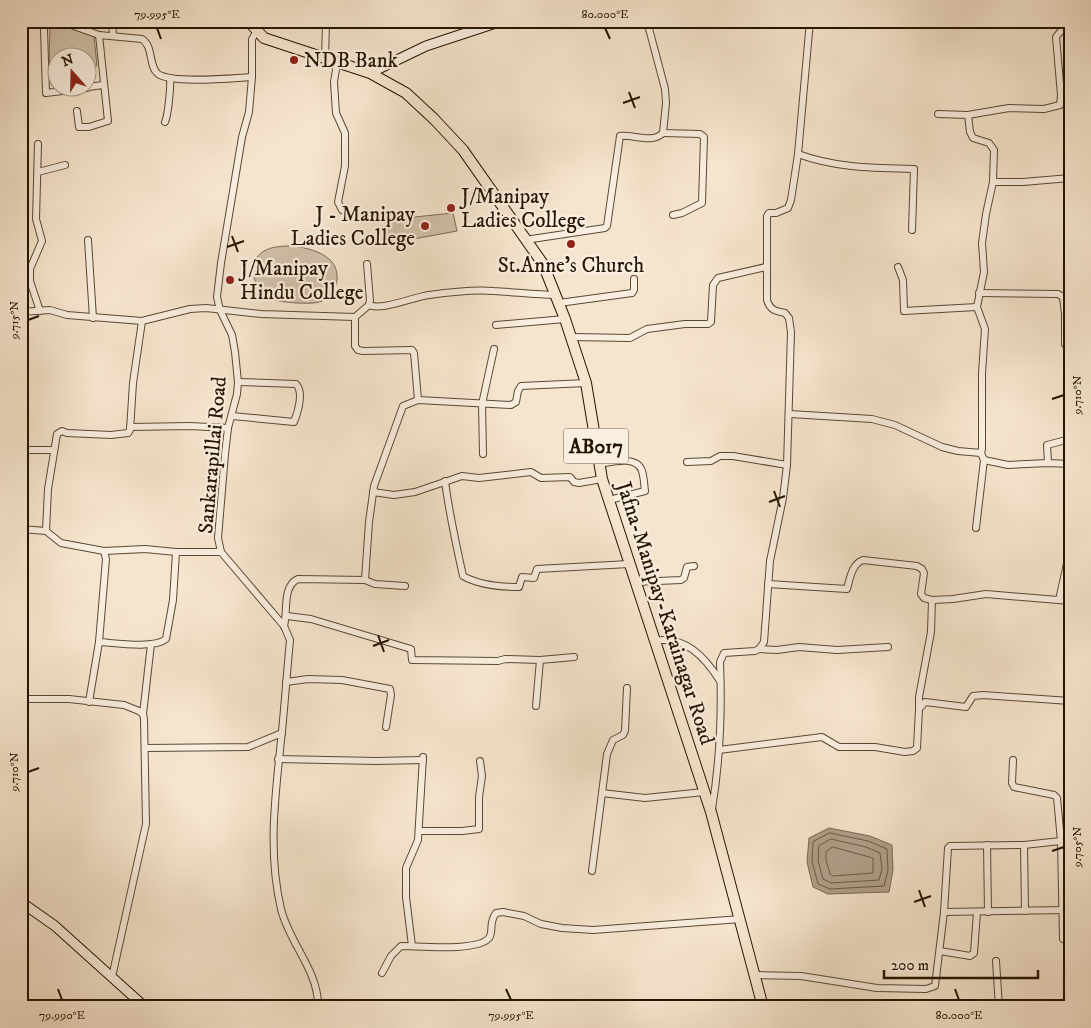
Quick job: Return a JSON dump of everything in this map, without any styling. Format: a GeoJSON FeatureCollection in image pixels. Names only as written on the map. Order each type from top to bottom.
{"type":"FeatureCollection","features":[{"type":"Feature","properties":{"kind":"main road","name":"Jafna-Manipay-Karainagar Road"},"geometry":{"type":"LineString","coordinates":[[251,21],[264,38],[370,73],[406,93],[463,150],[543,264],[558,299],[586,383],[602,479],[711,812],[763,1007]]}},
{"type":"Feature","properties":{"kind":"main road"},"geometry":{"type":"LineString","coordinates":[[370,73],[426,46],[502,21]]}},
{"type":"Feature","properties":{"kind":"main road"},"geometry":{"type":"LineString","coordinates":[[21,902],[55,926],[144,1007]]}},
{"type":"Feature","properties":{"kind":"street"},"geometry":{"type":"LineString","coordinates":[[45,21],[46,93],[48,93]]}},
{"type":"Feature","properties":{"kind":"street"},"geometry":{"type":"LineString","coordinates":[[60,21],[99,35],[142,39],[146,42],[158,73],[170,78],[183,80],[252,77]]}},
{"type":"Feature","properties":{"kind":"street"},"geometry":{"type":"LineString","coordinates":[[112,21],[113,36]]}},
{"type":"Feature","properties":{"kind":"street"},"geometry":{"type":"LineString","coordinates":[[325,59],[327,21]]}},
{"type":"Feature","properties":{"kind":"street"},"geometry":{"type":"LineString","coordinates":[[647,21],[665,89],[666,103],[663,133]]}},
{"type":"Feature","properties":{"kind":"street"},"geometry":{"type":"LineString","coordinates":[[759,649],[764,642],[770,561],[783,498],[790,414],[791,332],[789,318],[785,313],[769,308],[767,300],[767,216],[769,213],[776,213],[788,208],[791,200],[798,154],[810,21]]}},
{"type":"Feature","properties":{"kind":"street"},"geometry":{"type":"LineString","coordinates":[[938,114],[968,115],[1009,108],[1044,109],[1060,105],[1061,95],[1056,37],[1070,26]]}},
{"type":"Feature","properties":{"kind":"street","name":"Sankarapillai Road"},"geometry":{"type":"LineString","coordinates":[[257,31],[252,39],[252,77],[249,112],[242,137],[217,297],[220,310],[232,335],[238,382],[237,394],[228,428],[218,538],[221,552],[284,626],[290,640],[272,828],[275,868],[281,909],[291,938],[304,960],[318,993],[318,1007]]}},
{"type":"Feature","properties":{"kind":"street"},"geometry":{"type":"LineString","coordinates":[[77,111],[79,127],[108,121],[99,35]]}},
{"type":"Feature","properties":{"kind":"street"},"geometry":{"type":"LineString","coordinates":[[337,63],[334,82],[336,113],[345,132],[345,166],[338,202],[342,210]]}},
{"type":"Feature","properties":{"kind":"street"},"geometry":{"type":"LineString","coordinates":[[165,122],[172,87],[170,78]]}},
{"type":"Feature","properties":{"kind":"street"},"geometry":{"type":"LineString","coordinates":[[98,87],[103,86]]}},
{"type":"Feature","properties":{"kind":"street"},"geometry":{"type":"LineString","coordinates":[[968,115],[970,132],[973,138],[989,143],[994,150],[993,182],[982,243],[984,272],[977,307],[985,329],[982,373],[982,449],[980,453],[984,460],[976,528]]}},
{"type":"Feature","properties":{"kind":"street"},"geometry":{"type":"LineString","coordinates":[[525,240],[605,228],[607,226],[620,136],[650,138],[663,133],[700,134],[704,137],[702,203],[674,215]]}},
{"type":"Feature","properties":{"kind":"street"},"geometry":{"type":"LineString","coordinates":[[38,144],[36,219],[42,240],[30,269],[30,281],[40,311]]}},
{"type":"Feature","properties":{"kind":"street"},"geometry":{"type":"LineString","coordinates":[[798,154],[812,160],[865,168],[914,169],[912,230]]}},
{"type":"Feature","properties":{"kind":"street"},"geometry":{"type":"LineString","coordinates":[[38,172],[65,165]]}},
{"type":"Feature","properties":{"kind":"street"},"geometry":{"type":"LineString","coordinates":[[993,182],[1023,182],[1070,178]]}},
{"type":"Feature","properties":{"kind":"street"},"geometry":{"type":"LineString","coordinates":[[88,240],[93,318]]}},
{"type":"Feature","properties":{"kind":"street"},"geometry":{"type":"LineString","coordinates":[[367,264],[369,305]]}},
{"type":"Feature","properties":{"kind":"street"},"geometry":{"type":"LineString","coordinates":[[571,337],[630,338],[647,328],[685,324],[708,324],[711,322],[713,286],[718,278],[766,267]]}},
{"type":"Feature","properties":{"kind":"street"},"geometry":{"type":"LineString","coordinates":[[898,268],[903,280],[904,311],[977,307]]}},
{"type":"Feature","properties":{"kind":"street"},"geometry":{"type":"LineString","coordinates":[[369,305],[379,307],[426,295],[469,290],[493,290],[541,295],[558,299],[632,293],[634,290],[634,280]]}},
{"type":"Feature","properties":{"kind":"street"},"geometry":{"type":"LineString","coordinates":[[979,293],[1058,294],[1063,297],[1065,344],[1070,344]]}},
{"type":"Feature","properties":{"kind":"street"},"geometry":{"type":"LineString","coordinates":[[21,312],[50,310],[67,315],[93,318],[142,320],[190,309],[261,314],[355,317],[369,305]]}},
{"type":"Feature","properties":{"kind":"street"},"geometry":{"type":"LineString","coordinates":[[355,317],[355,346],[358,350],[374,352],[412,350],[414,353],[418,400]]}},
{"type":"Feature","properties":{"kind":"street"},"geometry":{"type":"LineString","coordinates":[[496,325],[565,319]]}},
{"type":"Feature","properties":{"kind":"street"},"geometry":{"type":"LineString","coordinates":[[46,531],[48,489],[53,450],[55,438],[59,432],[111,435],[128,433],[142,320]]}},
{"type":"Feature","properties":{"kind":"street"},"geometry":{"type":"LineString","coordinates":[[483,454],[482,404],[494,349]]}},
{"type":"Feature","properties":{"kind":"street"},"geometry":{"type":"LineString","coordinates":[[232,416],[294,422],[299,403],[300,389],[296,384],[238,382]]}},
{"type":"Feature","properties":{"kind":"street"},"geometry":{"type":"LineString","coordinates":[[365,580],[373,492],[403,406],[418,400],[512,406],[516,402],[521,386],[586,383]]}},
{"type":"Feature","properties":{"kind":"street"},"geometry":{"type":"LineString","coordinates":[[790,414],[872,419],[895,425],[942,447],[980,453]]}},
{"type":"Feature","properties":{"kind":"street"},"geometry":{"type":"LineString","coordinates":[[130,427],[190,426],[228,428]]}},
{"type":"Feature","properties":{"kind":"street"},"geometry":{"type":"LineString","coordinates":[[1048,462],[1047,445],[1070,439]]}},
{"type":"Feature","properties":{"kind":"street"},"geometry":{"type":"LineString","coordinates":[[21,450],[53,450]]}},
{"type":"Feature","properties":{"kind":"street"},"geometry":{"type":"LineString","coordinates":[[686,462],[711,461],[720,456],[733,456],[787,465]]}},
{"type":"Feature","properties":{"kind":"street"},"geometry":{"type":"LineString","coordinates":[[984,460],[1008,465],[1048,462],[1070,464]]}},
{"type":"Feature","properties":{"kind":"street"},"geometry":{"type":"LineString","coordinates":[[599,464],[632,461],[638,464],[642,470],[645,491],[609,500]]}},
{"type":"Feature","properties":{"kind":"street"},"geometry":{"type":"LineString","coordinates":[[373,492],[394,495],[414,492],[462,476],[479,478],[531,472],[541,478],[570,477],[574,482],[579,483],[602,479]]}},
{"type":"Feature","properties":{"kind":"street"},"geometry":{"type":"LineString","coordinates":[[445,481],[454,537],[463,576],[470,580],[505,587],[519,586],[522,577],[534,578],[537,569],[629,564]]}},
{"type":"Feature","properties":{"kind":"street"},"geometry":{"type":"LineString","coordinates":[[21,529],[46,531],[61,543],[104,550],[145,549],[176,552],[221,552]]}},
{"type":"Feature","properties":{"kind":"street"},"geometry":{"type":"LineString","coordinates":[[89,702],[99,642],[106,559],[104,550]]}},
{"type":"Feature","properties":{"kind":"street"},"geometry":{"type":"LineString","coordinates":[[1060,600],[1070,550]]}},
{"type":"Feature","properties":{"kind":"street"},"geometry":{"type":"LineString","coordinates":[[99,642],[151,644],[161,643],[166,639],[173,600],[176,552]]}},
{"type":"Feature","properties":{"kind":"street"},"geometry":{"type":"LineString","coordinates":[[768,584],[847,589],[855,566],[863,560],[917,566],[924,573],[921,594],[924,598],[932,600],[986,594],[1070,601]]}},
{"type":"Feature","properties":{"kind":"street"},"geometry":{"type":"LineString","coordinates":[[635,582],[681,580],[684,578],[687,567],[694,566]]}},
{"type":"Feature","properties":{"kind":"street"},"geometry":{"type":"LineString","coordinates":[[284,626],[287,616],[288,591],[292,582],[298,578],[365,580],[375,584],[405,586]]}},
{"type":"Feature","properties":{"kind":"street"},"geometry":{"type":"LineString","coordinates":[[719,750],[822,737],[840,747],[875,747],[905,752],[913,751],[917,748],[919,697],[931,632],[932,600]]}},
{"type":"Feature","properties":{"kind":"street"},"geometry":{"type":"LineString","coordinates":[[287,616],[311,619],[411,648],[412,660],[540,660],[574,657]]}},
{"type":"Feature","properties":{"kind":"street"},"geometry":{"type":"LineString","coordinates":[[654,642],[664,640],[675,641],[697,651],[710,664],[721,682]]}},
{"type":"Feature","properties":{"kind":"street"},"geometry":{"type":"LineString","coordinates":[[112,977],[146,824],[143,714],[151,644]]}},
{"type":"Feature","properties":{"kind":"street"},"geometry":{"type":"LineString","coordinates":[[711,812],[718,776],[720,662],[724,653],[755,651],[759,649],[777,650],[799,646],[837,650],[888,647]]}},
{"type":"Feature","properties":{"kind":"street"},"geometry":{"type":"LineString","coordinates":[[536,706],[540,660]]}},
{"type":"Feature","properties":{"kind":"street"},"geometry":{"type":"LineString","coordinates":[[286,682],[308,679],[342,680],[390,689],[391,695],[386,727]]}},
{"type":"Feature","properties":{"kind":"street"},"geometry":{"type":"LineString","coordinates":[[592,871],[607,754],[613,740],[623,735],[625,731],[627,688]]}},
{"type":"Feature","properties":{"kind":"street"},"geometry":{"type":"LineString","coordinates":[[919,708],[925,702],[966,707],[973,696],[983,695],[1070,701]]}},
{"type":"Feature","properties":{"kind":"street"},"geometry":{"type":"LineString","coordinates":[[21,699],[69,699],[124,705],[139,710],[143,714]]}},
{"type":"Feature","properties":{"kind":"street"},"geometry":{"type":"LineString","coordinates":[[145,748],[248,748],[282,733]]}},
{"type":"Feature","properties":{"kind":"street"},"geometry":{"type":"LineString","coordinates":[[278,759],[376,761],[423,759],[418,840],[406,868],[406,898],[412,946]]}},
{"type":"Feature","properties":{"kind":"street"},"geometry":{"type":"LineString","coordinates":[[1013,760],[1012,783],[1014,787],[1054,795],[1057,798],[1066,910],[1063,939],[1066,942],[1070,942]]}},
{"type":"Feature","properties":{"kind":"street"},"geometry":{"type":"LineString","coordinates":[[419,832],[462,831],[479,828],[478,797],[482,776],[480,761]]}},
{"type":"Feature","properties":{"kind":"street"},"geometry":{"type":"LineString","coordinates":[[602,792],[645,798],[704,792]]}},
{"type":"Feature","properties":{"kind":"street"},"geometry":{"type":"LineString","coordinates":[[755,975],[801,976],[877,988],[926,989],[935,986],[944,912],[948,848],[955,845],[1024,845],[1070,840]]}},
{"type":"Feature","properties":{"kind":"street"},"geometry":{"type":"LineString","coordinates":[[987,845],[988,912]]}},
{"type":"Feature","properties":{"kind":"street"},"geometry":{"type":"LineString","coordinates":[[1024,845],[1026,911]]}},
{"type":"Feature","properties":{"kind":"street"},"geometry":{"type":"LineString","coordinates":[[944,912],[1066,910]]}},
{"type":"Feature","properties":{"kind":"street"},"geometry":{"type":"LineString","coordinates":[[382,973],[391,956],[401,946],[464,947],[483,942],[489,938],[491,920],[496,913],[503,912],[524,916],[541,924],[562,928],[593,930],[741,919]]}},
{"type":"Feature","properties":{"kind":"street"},"geometry":{"type":"LineString","coordinates":[[940,950],[970,956],[974,953],[978,912]]}},
{"type":"Feature","properties":{"kind":"street"},"geometry":{"type":"LineString","coordinates":[[996,961],[999,1007]]}},
{"type":"Feature","properties":{"kind":"shaded area"},"geometry":{"type":"Polygon","coordinates":[[[50,21],[106,21],[106,26],[93,27],[95,48],[49,48],[50,21]]]}},
{"type":"Feature","properties":{"kind":"shaded area"},"geometry":{"type":"Polygon","coordinates":[[[453,213],[457,231],[408,240],[387,241],[386,220],[453,213]]]}},
{"type":"Feature","properties":{"kind":"shaded area"},"geometry":{"type":"Polygon","coordinates":[[[294,246],[321,254],[334,264],[337,277],[336,284],[334,290],[325,299],[310,303],[279,301],[270,298],[259,288],[253,269],[258,256],[271,248],[294,246]]]}},
{"type":"Feature","properties":{"kind":"water"},"geometry":{"type":"Polygon","coordinates":[[[829,828],[870,836],[892,845],[893,870],[889,892],[828,894],[813,887],[807,862],[809,838],[829,828]]]}},
{"type":"Feature","properties":{"kind":"place","name":"NDB Bank"},"geometry":{"type":"Point","coordinates":[294,60]}},
{"type":"Feature","properties":{"kind":"place","name":"J/Manipay Ladies College"},"geometry":{"type":"Point","coordinates":[451,208]}},
{"type":"Feature","properties":{"kind":"place","name":"J - Manipay Ladies College"},"geometry":{"type":"Point","coordinates":[425,226]}},
{"type":"Feature","properties":{"kind":"place","name":"St.Anne's Church"},"geometry":{"type":"Point","coordinates":[571,244]}},
{"type":"Feature","properties":{"kind":"place","name":"J/Manipay Hindu College"},"geometry":{"type":"Point","coordinates":[230,280]}}]}
